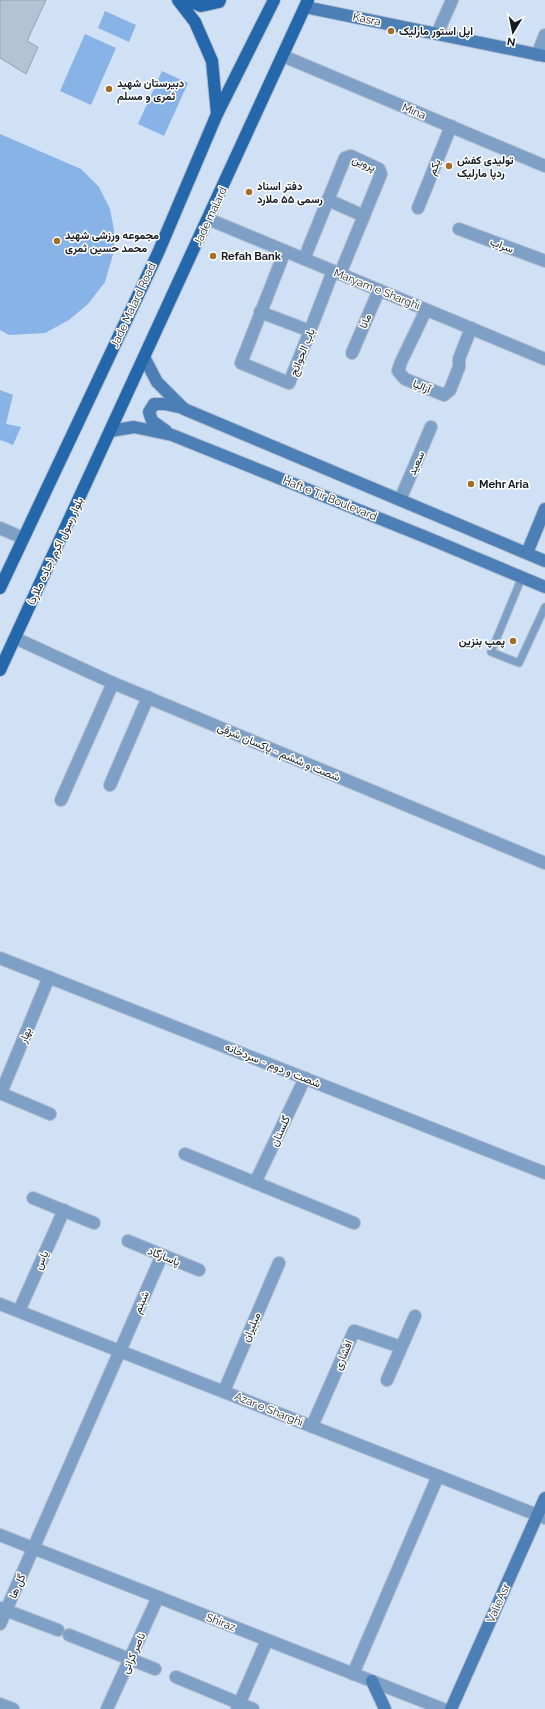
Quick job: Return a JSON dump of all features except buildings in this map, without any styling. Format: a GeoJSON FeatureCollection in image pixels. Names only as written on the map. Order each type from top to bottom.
{"type":"FeatureCollection","features":[{"type":"Feature","properties":{"kind":"main road"},"geometry":{"type":"LineString","coordinates":[[178,0],[195,22],[212,61],[217,114]]}},
{"type":"Feature","properties":{"kind":"main road"},"geometry":{"type":"LineString","coordinates":[[186,0],[201,6],[219,2],[220,0]]}},
{"type":"Feature","properties":{"kind":"main road","name":"Jade Malard Road"},"geometry":{"type":"LineString","coordinates":[[0,588],[158,253],[217,114],[274,0]]}},
{"type":"Feature","properties":{"kind":"main road","name":"Kasra"},"geometry":{"type":"LineString","coordinates":[[307,3],[437,34],[541,56]]}},
{"type":"Feature","properties":{"kind":"main road","name":"Jade malard"},"geometry":{"type":"LineString","coordinates":[[110,431],[307,3]]}},
{"type":"Feature","properties":{"kind":"main road"},"geometry":{"type":"LineString","coordinates":[[144,357],[157,382],[184,409]]}},
{"type":"Feature","properties":{"kind":"main road"},"geometry":{"type":"LineString","coordinates":[[172,436],[152,421],[149,412],[154,404],[165,404],[184,409],[545,561]]}},
{"type":"Feature","properties":{"kind":"main road","name":"Haft e Tir Boulevard"},"geometry":{"type":"LineString","coordinates":[[110,431],[134,427],[172,436],[545,587]]}},
{"type":"Feature","properties":{"kind":"main road","name":"بلوار رسول اکرم (جاده ملارد)"},"geometry":{"type":"LineString","coordinates":[[0,670],[110,431]]}},
{"type":"Feature","properties":{"kind":"main road"},"geometry":{"type":"LineString","coordinates":[[527,553],[545,509]]}},
{"type":"Feature","properties":{"kind":"main road","name":"ValieAsr"},"geometry":{"type":"LineString","coordinates":[[451,1709],[541,1516],[545,1498]]}},
{"type":"Feature","properties":{"kind":"main road"},"geometry":{"type":"LineString","coordinates":[[372,1681],[385,1709]]}},
{"type":"Feature","properties":{"kind":"street"},"geometry":{"type":"LineString","coordinates":[[437,34],[452,0]]}},
{"type":"Feature","properties":{"kind":"street"},"geometry":{"type":"LineString","coordinates":[[541,56],[545,35]]}},
{"type":"Feature","properties":{"kind":"street","name":"Mina"},"geometry":{"type":"LineString","coordinates":[[283,56],[545,166]]}},
{"type":"Feature","properties":{"kind":"street","name":"یکم"},"geometry":{"type":"LineString","coordinates":[[418,208],[451,126]]}},
{"type":"Feature","properties":{"kind":"street","name":"پروین"},"geometry":{"type":"LineString","coordinates":[[304,259],[345,158],[351,156],[381,171],[381,174],[364,216],[336,272]]}},
{"type":"Feature","properties":{"kind":"street"},"geometry":{"type":"LineString","coordinates":[[328,200],[364,216]]}},
{"type":"Feature","properties":{"kind":"street","name":"Maryam e Sharghi"},"geometry":{"type":"LineString","coordinates":[[208,219],[545,359]]}},
{"type":"Feature","properties":{"kind":"street","name":"سراب"},"geometry":{"type":"LineString","coordinates":[[459,229],[545,261]]}},
{"type":"Feature","properties":{"kind":"street","name":"باب الحوائج"},"geometry":{"type":"LineString","coordinates":[[284,251],[241,363],[289,383],[336,272]]}},
{"type":"Feature","properties":{"kind":"street","name":"مانا"},"geometry":{"type":"LineString","coordinates":[[352,353],[378,290]]}},
{"type":"Feature","properties":{"kind":"street","name":"آزالیا"},"geometry":{"type":"LineString","coordinates":[[426,310],[398,371],[405,379],[444,395],[450,390],[459,367],[459,359],[471,328]]}},
{"type":"Feature","properties":{"kind":"street"},"geometry":{"type":"LineString","coordinates":[[260,312],[310,331]]}},
{"type":"Feature","properties":{"kind":"street","name":"سعید"},"geometry":{"type":"LineString","coordinates":[[400,500],[431,426]]}},
{"type":"Feature","properties":{"kind":"street"},"geometry":{"type":"LineString","coordinates":[[0,528],[23,538]]}},
{"type":"Feature","properties":{"kind":"street","name":"شصت و ششم - پاکسان شرقی"},"geometry":{"type":"LineString","coordinates":[[15,638],[148,698],[545,863]]}},
{"type":"Feature","properties":{"kind":"street"},"geometry":{"type":"LineString","coordinates":[[61,800],[113,683]]}},
{"type":"Feature","properties":{"kind":"street"},"geometry":{"type":"LineString","coordinates":[[110,785],[148,698]]}},
{"type":"Feature","properties":{"kind":"street","name":"شصت و دوم - سردخانه"},"geometry":{"type":"LineString","coordinates":[[0,958],[545,1173]]}},
{"type":"Feature","properties":{"kind":"street","name":"بهار"},"geometry":{"type":"LineString","coordinates":[[49,977],[0,1093],[50,1114]]}},
{"type":"Feature","properties":{"kind":"street","name":"گلستان"},"geometry":{"type":"LineString","coordinates":[[255,1183],[305,1078]]}},
{"type":"Feature","properties":{"kind":"street"},"geometry":{"type":"LineString","coordinates":[[185,1154],[354,1223]]}},
{"type":"Feature","properties":{"kind":"street"},"geometry":{"type":"LineString","coordinates":[[33,1198],[94,1223]]}},
{"type":"Feature","properties":{"kind":"street","name":"یاس"},"geometry":{"type":"LineString","coordinates":[[19,1311],[64,1210]]}},
{"type":"Feature","properties":{"kind":"street","name":"پاسارگاد"},"geometry":{"type":"LineString","coordinates":[[128,1241],[200,1270]]}},
{"type":"Feature","properties":{"kind":"street","name":"شبنم"},"geometry":{"type":"LineString","coordinates":[[34,1548],[119,1350],[162,1255]]}},
{"type":"Feature","properties":{"kind":"street","name":"مبلیران"},"geometry":{"type":"LineString","coordinates":[[224,1392],[278,1263]]}},
{"type":"Feature","properties":{"kind":"street","name":"Azar e Sharghi"},"geometry":{"type":"LineString","coordinates":[[0,1304],[541,1516]]}},
{"type":"Feature","properties":{"kind":"street"},"geometry":{"type":"LineString","coordinates":[[387,1380],[415,1316]]}},
{"type":"Feature","properties":{"kind":"street","name":"افشاری"},"geometry":{"type":"LineString","coordinates":[[312,1426],[354,1330],[401,1348]]}},
{"type":"Feature","properties":{"kind":"street"},"geometry":{"type":"LineString","coordinates":[[353,1674],[438,1476]]}},
{"type":"Feature","properties":{"kind":"street","name":"Shiraz"},"geometry":{"type":"LineString","coordinates":[[0,1535],[443,1709]]}},
{"type":"Feature","properties":{"kind":"street","name":"گل ها"},"geometry":{"type":"LineString","coordinates":[[0,1624],[3,1609],[34,1548]]}},
{"type":"Feature","properties":{"kind":"street","name":"ناصر کرانی"},"geometry":{"type":"LineString","coordinates":[[108,1709],[158,1597]]}},
{"type":"Feature","properties":{"kind":"street"},"geometry":{"type":"LineString","coordinates":[[3,1609],[155,1668]]}},
{"type":"Feature","properties":{"kind":"street"},"geometry":{"type":"LineString","coordinates":[[238,1706],[267,1640]]}},
{"type":"Feature","properties":{"kind":"street"},"geometry":{"type":"LineString","coordinates":[[176,1678],[238,1706],[253,1709]]}},
{"type":"Feature","properties":{"kind":"street"},"geometry":{"type":"LineString","coordinates":[[0,1704],[13,1709]]}},
{"type":"Feature","properties":{"kind":"lane"},"geometry":{"type":"LineString","coordinates":[[522,577],[491,652],[520,664],[545,607]]}},
{"type":"Feature","properties":{"kind":"shaded area"},"geometry":{"type":"Polygon","coordinates":[[[105,11],[136,25],[129,42],[98,28],[105,11]]]}},
{"type":"Feature","properties":{"kind":"shaded area"},"geometry":{"type":"Polygon","coordinates":[[[85,34],[116,48],[91,105],[60,91],[85,34]]]}},
{"type":"Feature","properties":{"kind":"shaded area"},"geometry":{"type":"Polygon","coordinates":[[[162,71],[188,83],[164,136],[138,124],[162,71]]]}},
{"type":"Feature","properties":{"kind":"shaded area","name":"مجموعه ورزشی شهید محمد حسین ثمری"},"geometry":{"type":"Polygon","coordinates":[[[0,134],[81,169],[99,187],[110,209],[114,230],[114,251],[105,282],[88,304],[69,320],[45,333],[9,335],[0,330],[0,134]]]}},
{"type":"Feature","properties":{"kind":"shaded area"},"geometry":{"type":"Polygon","coordinates":[[[0,390],[13,395],[6,424],[21,427],[13,445],[1,440],[0,441],[0,390]]]}},
{"type":"Feature","properties":{"kind":"place","name":"اپل استور مارلیک"},"geometry":{"type":"Point","coordinates":[391,31]}},
{"type":"Feature","properties":{"kind":"place","name":"دبیرستان شهید ثمری و مسلم"},"geometry":{"type":"Point","coordinates":[109,89]}},
{"type":"Feature","properties":{"kind":"place","name":"تولیدی کفش ردپا مارلیک"},"geometry":{"type":"Point","coordinates":[449,166]}},
{"type":"Feature","properties":{"kind":"place","name":"دفتر اسناد رسمی ۵۵ ملارد"},"geometry":{"type":"Point","coordinates":[249,192]}},
{"type":"Feature","properties":{"kind":"place","name":"مجموعه ورزشی شهید محمد حسین ثمری"},"geometry":{"type":"Point","coordinates":[57,241]}},
{"type":"Feature","properties":{"kind":"place","name":"Refah Bank"},"geometry":{"type":"Point","coordinates":[213,256]}},
{"type":"Feature","properties":{"kind":"place","name":"Mehr Aria"},"geometry":{"type":"Point","coordinates":[471,484]}},
{"type":"Feature","properties":{"kind":"place","name":"پمپ بنزین"},"geometry":{"type":"Point","coordinates":[513,641]}}]}
